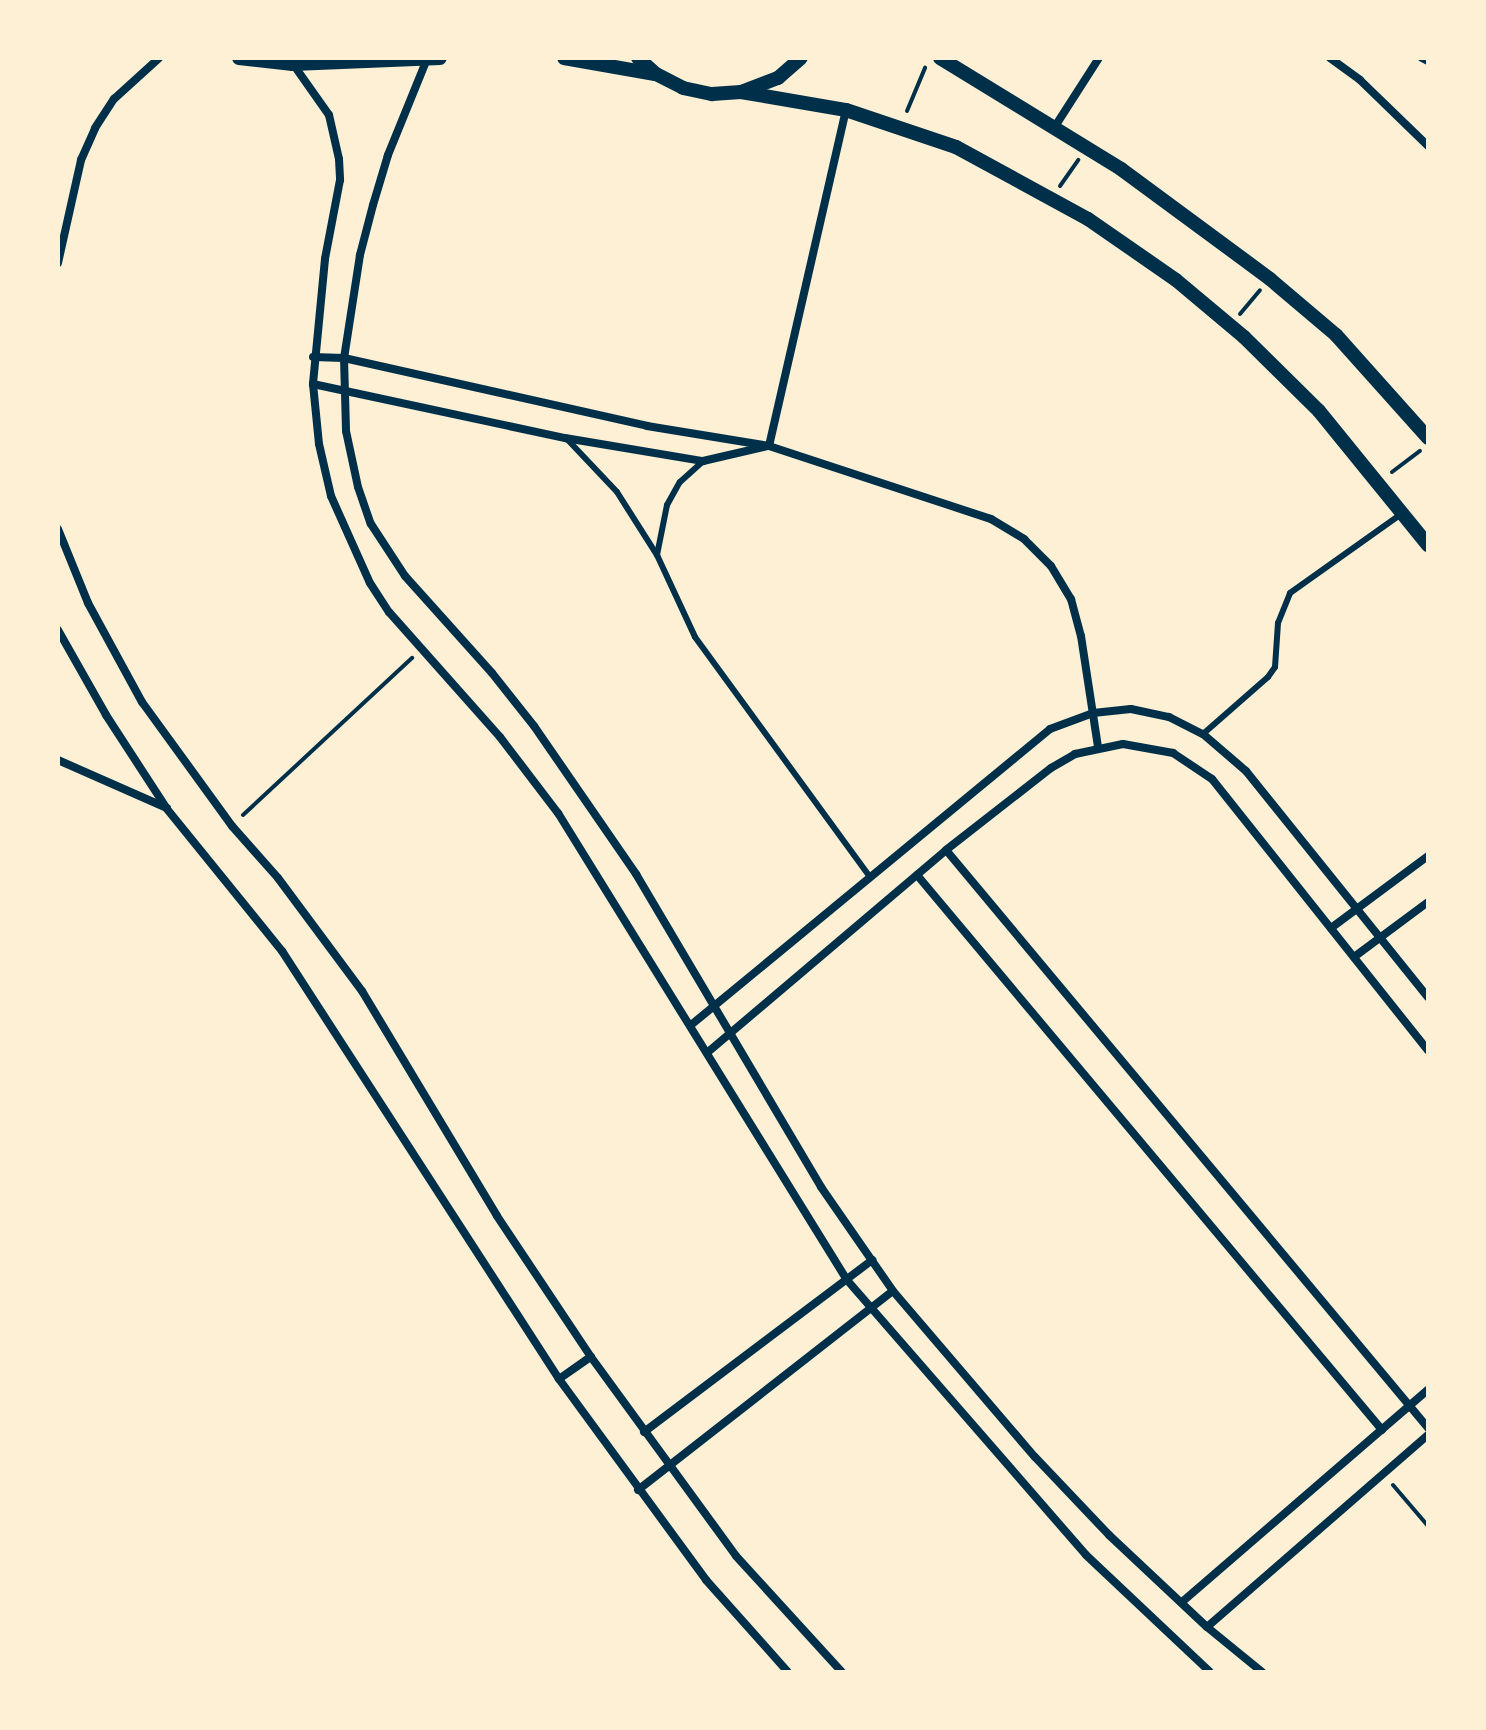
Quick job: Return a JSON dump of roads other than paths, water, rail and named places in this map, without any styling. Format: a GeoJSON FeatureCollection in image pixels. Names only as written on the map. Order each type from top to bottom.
{"type":"FeatureCollection","features":[{"type":"Feature","properties":{"kind":"street"},"geometry":{"type":"LineString","coordinates":[[58,263],[81,160],[95,128],[114,99],[159,58]]}},
{"type":"Feature","properties":{"kind":"street"},"geometry":{"type":"LineString","coordinates":[[239,58],[293,64],[440,58]]}},
{"type":"Feature","properties":{"kind":"street"},"geometry":{"type":"LineString","coordinates":[[564,58],[656,74],[697,91],[741,92],[846,110],[956,147],[1052,198],[1176,280],[1231,326],[1319,411],[1428,545]]}},
{"type":"Feature","properties":{"kind":"street"},"geometry":{"type":"LineString","coordinates":[[638,58],[656,74]]}},
{"type":"Feature","properties":{"kind":"street"},"geometry":{"type":"LineString","coordinates":[[741,92],[778,78],[801,58]]}},
{"type":"Feature","properties":{"kind":"street"},"geometry":{"type":"LineString","coordinates":[[940,58],[1121,169],[1270,279],[1336,335],[1428,438]]}},
{"type":"Feature","properties":{"kind":"street"},"geometry":{"type":"LineString","coordinates":[[1053,130],[1099,58]]}},
{"type":"Feature","properties":{"kind":"street"},"geometry":{"type":"LineString","coordinates":[[1330,58],[1360,80],[1428,146]]}},
{"type":"Feature","properties":{"kind":"street"},"geometry":{"type":"LineString","coordinates":[[1422,58],[1428,61]]}},
{"type":"Feature","properties":{"kind":"street"},"geometry":{"type":"LineString","coordinates":[[427,59],[402,119],[373,205],[360,255],[344,358],[343,391],[352,463],[371,524],[405,576],[492,673],[566,772],[636,874],[821,1187],[893,1291],[1035,1457],[1109,1535],[1207,1627],[1262,1672]]}},
{"type":"Feature","properties":{"kind":"street"},"geometry":{"type":"LineString","coordinates":[[293,64],[315,90],[329,115],[339,159],[340,180],[325,259],[313,357],[319,444],[343,530],[389,612],[500,737],[558,813],[847,1280],[1086,1555],[1210,1672]]}},
{"type":"Feature","properties":{"kind":"street"},"geometry":{"type":"LineString","coordinates":[[769,446],[846,110]]}},
{"type":"Feature","properties":{"kind":"street"},"geometry":{"type":"LineString","coordinates":[[313,357],[344,358],[647,426],[769,446],[991,519],[1024,539],[1051,566],[1071,599],[1081,636],[1098,747]]}},
{"type":"Feature","properties":{"kind":"street"},"geometry":{"type":"LineString","coordinates":[[313,384],[565,438],[703,461],[769,446]]}},
{"type":"Feature","properties":{"kind":"street"},"geometry":{"type":"LineString","coordinates":[[58,529],[88,603],[142,702],[232,826],[288,890],[362,991],[497,1216],[591,1357],[736,1556],[842,1672]]}},
{"type":"Feature","properties":{"kind":"street"},"geometry":{"type":"LineString","coordinates":[[58,630],[106,715],[167,809],[282,951],[559,1379],[706,1580],[788,1672]]}},
{"type":"Feature","properties":{"kind":"street"},"geometry":{"type":"LineString","coordinates":[[691,1025],[1032,743],[1071,719],[1131,709],[1169,717],[1203,734],[1246,771],[1428,997]]}},
{"type":"Feature","properties":{"kind":"street"},"geometry":{"type":"LineString","coordinates":[[708,1052],[946,850],[1051,768],[1075,754],[1098,747],[1148,746],[1195,765],[1226,795],[1428,1051]]}},
{"type":"Feature","properties":{"kind":"street"},"geometry":{"type":"LineString","coordinates":[[58,760],[167,809]]}},
{"type":"Feature","properties":{"kind":"street"},"geometry":{"type":"LineString","coordinates":[[946,850],[1428,1428]]}},
{"type":"Feature","properties":{"kind":"street"},"geometry":{"type":"LineString","coordinates":[[1331,928],[1428,856]]}},
{"type":"Feature","properties":{"kind":"street"},"geometry":{"type":"LineString","coordinates":[[917,875],[1382,1430]]}},
{"type":"Feature","properties":{"kind":"street"},"geometry":{"type":"LineString","coordinates":[[1354,957],[1428,902]]}},
{"type":"Feature","properties":{"kind":"street"},"geometry":{"type":"LineString","coordinates":[[644,1432],[872,1260]]}},
{"type":"Feature","properties":{"kind":"street"},"geometry":{"type":"LineString","coordinates":[[638,1490],[893,1291]]}},
{"type":"Feature","properties":{"kind":"street"},"geometry":{"type":"LineString","coordinates":[[559,1379],[591,1357]]}},
{"type":"Feature","properties":{"kind":"street"},"geometry":{"type":"LineString","coordinates":[[1182,1602],[1428,1390]]}},
{"type":"Feature","properties":{"kind":"street"},"geometry":{"type":"LineString","coordinates":[[1207,1627],[1428,1435]]}},
{"type":"Feature","properties":{"kind":"lane"},"geometry":{"type":"LineString","coordinates":[[565,438],[617,492],[657,555],[695,637],[870,877]]}},
{"type":"Feature","properties":{"kind":"lane"},"geometry":{"type":"LineString","coordinates":[[657,555],[667,505],[680,482],[703,461]]}},
{"type":"Feature","properties":{"kind":"lane"},"geometry":{"type":"LineString","coordinates":[[1203,734],[1275,667],[1278,623],[1290,593],[1403,513]]}}]}
